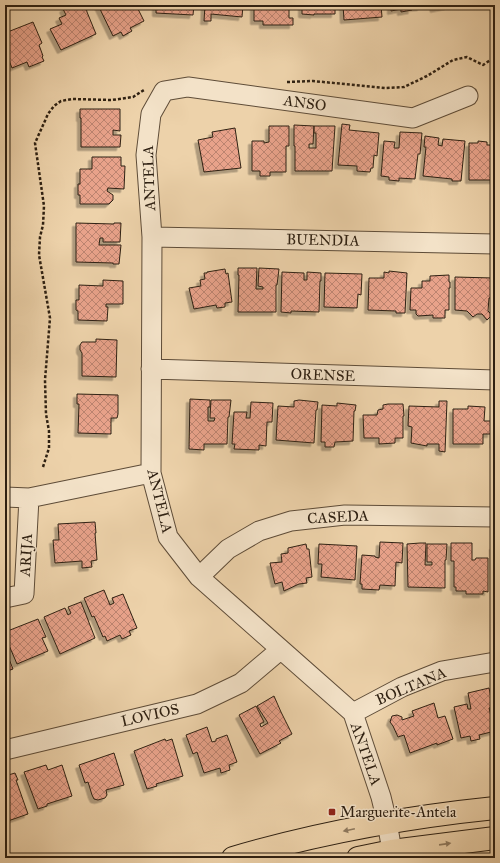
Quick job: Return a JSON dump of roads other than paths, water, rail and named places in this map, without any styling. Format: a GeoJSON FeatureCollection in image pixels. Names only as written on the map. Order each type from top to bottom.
{"type":"FeatureCollection","features":[{"type":"Feature","properties":{"kind":"main road"},"geometry":{"type":"LineString","coordinates":[[233,858],[324,835],[387,822],[495,808]]}},
{"type":"Feature","properties":{"kind":"main road"},"geometry":{"type":"LineString","coordinates":[[358,858],[392,851],[495,838]]}},
{"type":"Feature","properties":{"kind":"street","name":"ANSO"},"geometry":{"type":"LineString","coordinates":[[150,114],[164,91],[188,87],[413,118],[468,96]]}},
{"type":"Feature","properties":{"kind":"street","name":"ANTELA"},"geometry":{"type":"LineString","coordinates":[[150,114],[146,155],[152,237],[151,473],[168,537],[199,577],[353,713],[381,798],[392,851]]}},
{"type":"Feature","properties":{"kind":"street","name":"BUENDIA"},"geometry":{"type":"LineString","coordinates":[[152,237],[495,244]]}},
{"type":"Feature","properties":{"kind":"street","name":"ORENSE"},"geometry":{"type":"LineString","coordinates":[[151,369],[495,380]]}},
{"type":"Feature","properties":{"kind":"street"},"geometry":{"type":"LineString","coordinates":[[5,498],[29,498],[151,473]]}},
{"type":"Feature","properties":{"kind":"street","name":"ARIJA"},"geometry":{"type":"LineString","coordinates":[[5,598],[24,594],[29,498]]}},
{"type":"Feature","properties":{"kind":"street","name":"CASEDA"},"geometry":{"type":"LineString","coordinates":[[199,577],[228,549],[259,531],[291,521],[345,514],[495,518]]}},
{"type":"Feature","properties":{"kind":"street","name":"LOVIOS"},"geometry":{"type":"LineString","coordinates":[[5,750],[197,704],[241,683],[280,650]]}},
{"type":"Feature","properties":{"kind":"street","name":"BOLTANA"},"geometry":{"type":"LineString","coordinates":[[353,713],[402,687],[442,671],[495,662]]}},
{"type":"Feature","properties":{"kind":"place","name":"Marguerite-Antela"},"geometry":{"type":"Point","coordinates":[332,812]}}]}
